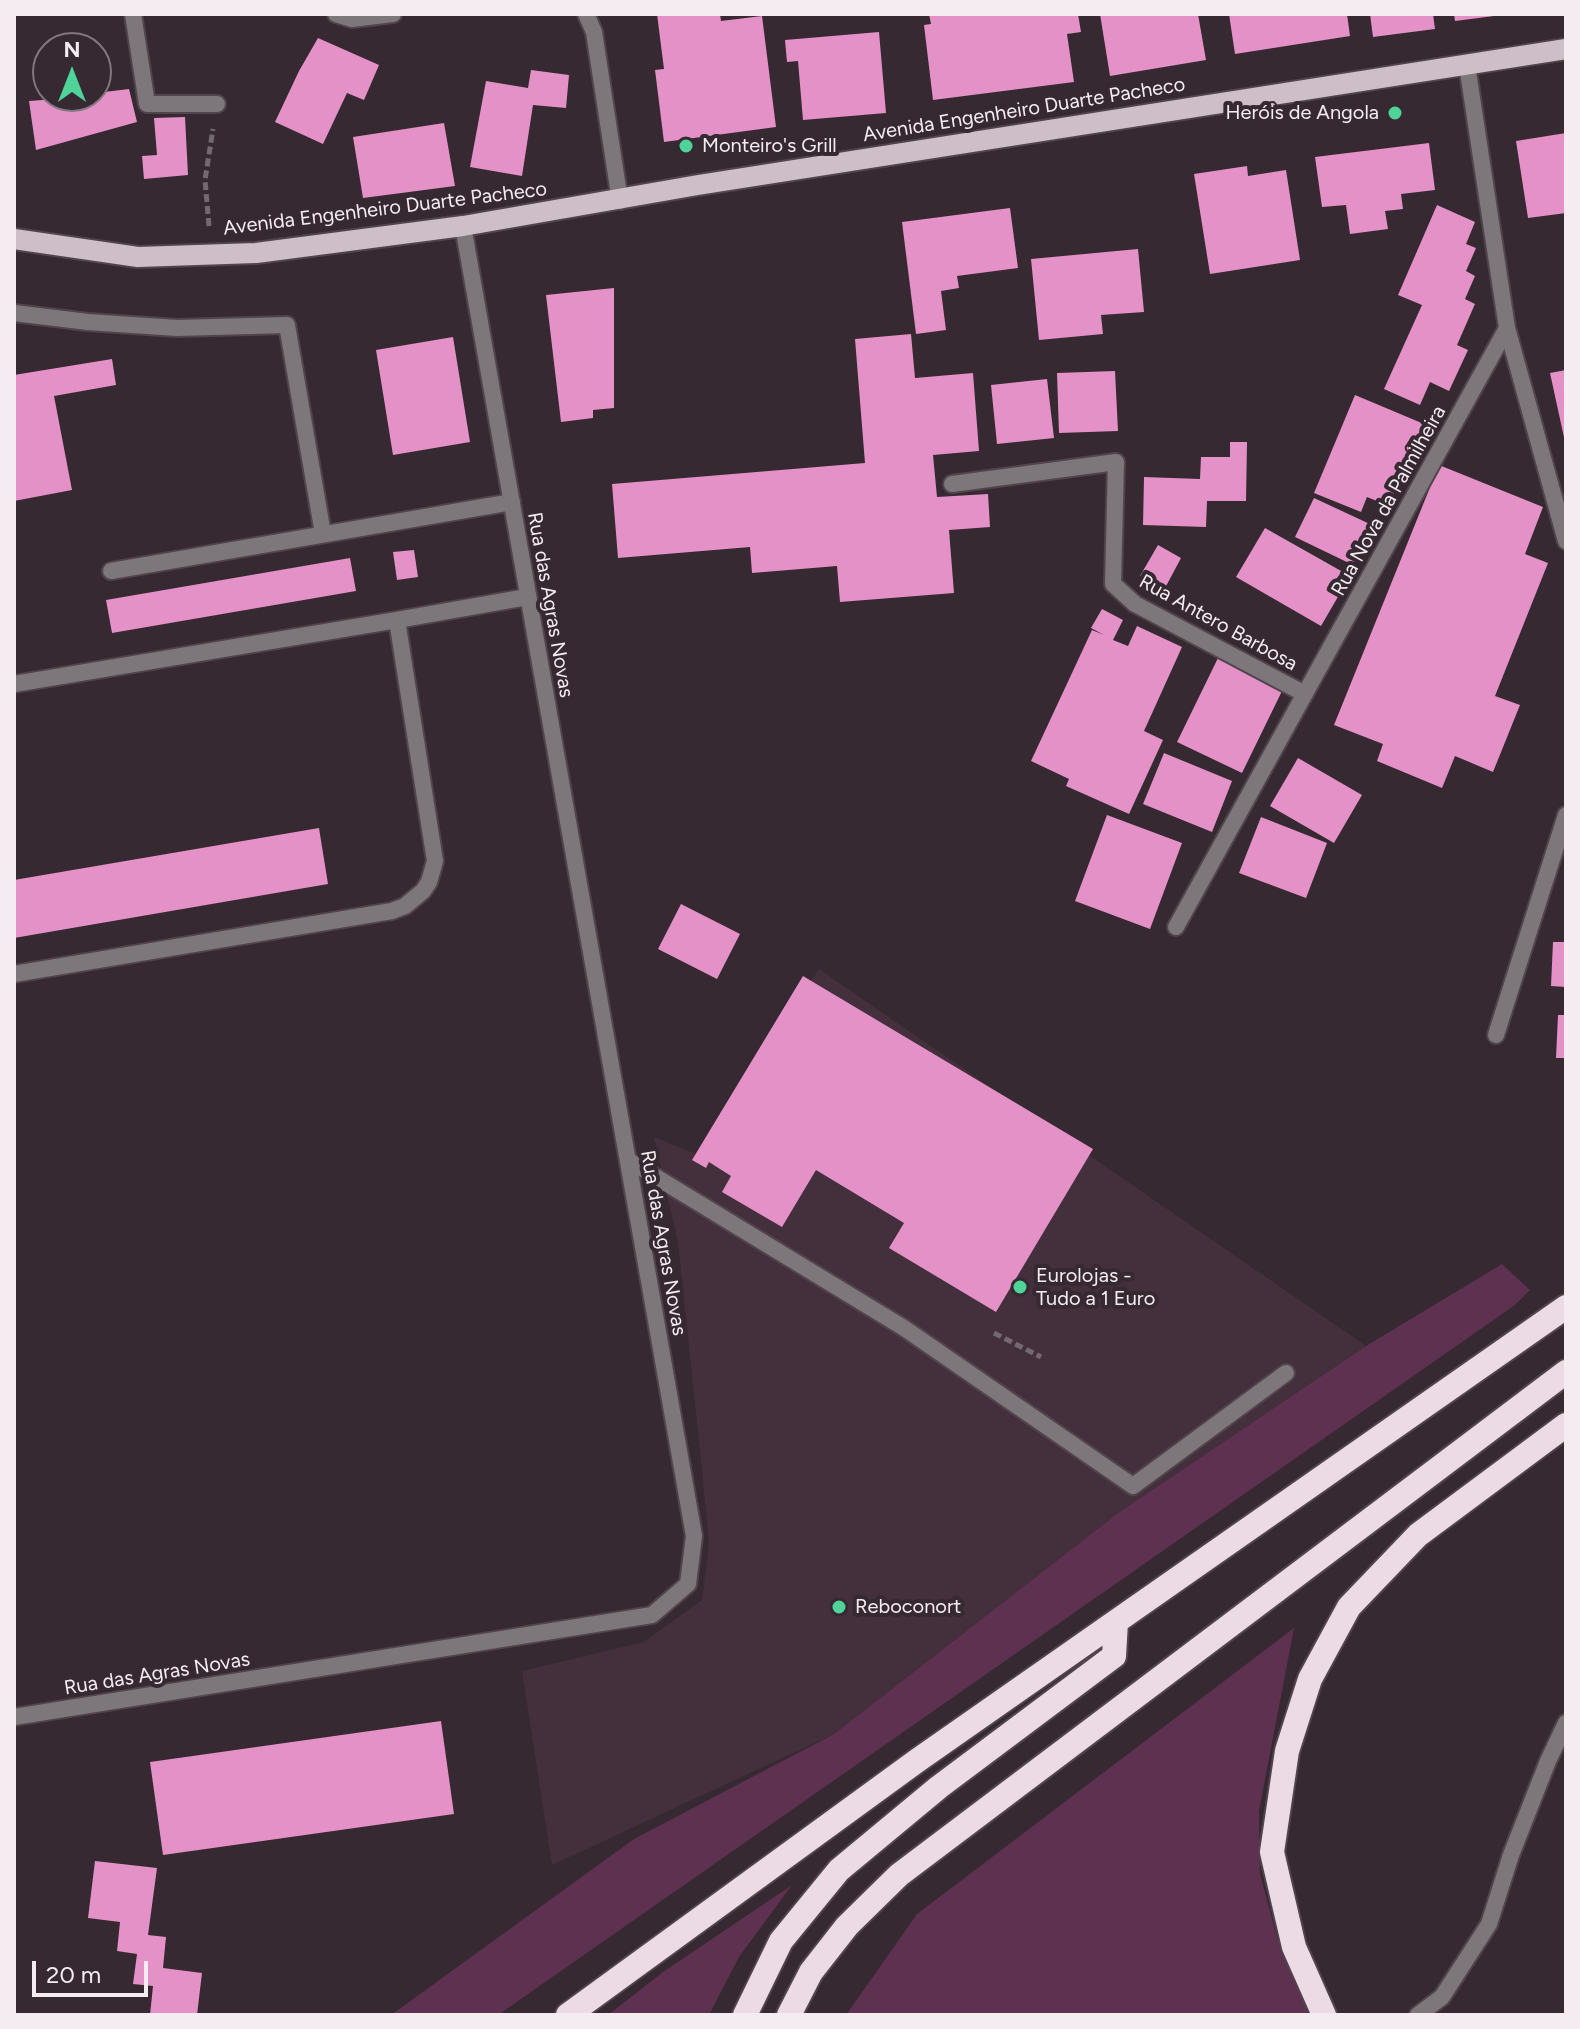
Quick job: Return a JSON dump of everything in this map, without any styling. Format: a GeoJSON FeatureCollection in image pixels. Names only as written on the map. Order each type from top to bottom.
{"type":"FeatureCollection","features":[{"type":"Feature","properties":{"kind":"highway"},"geometry":{"type":"LineString","coordinates":[[568,2015],[918,1760],[1566,1307]]}},
{"type":"Feature","properties":{"kind":"highway"},"geometry":{"type":"LineString","coordinates":[[789,2015],[811,1972],[847,1926],[899,1875],[1566,1372]]}},
{"type":"Feature","properties":{"kind":"highway"},"geometry":{"type":"LineString","coordinates":[[1324,2015],[1294,1947],[1272,1852],[1287,1751],[1310,1679],[1349,1607],[1418,1535],[1566,1425]]}},
{"type":"Feature","properties":{"kind":"highway"},"geometry":{"type":"LineString","coordinates":[[745,2015],[781,1941],[839,1870],[939,1787],[1114,1656],[1116,1622]]}},
{"type":"Feature","properties":{"kind":"main road","name":"Avenida Engenheiro Duarte Pacheco"},"geometry":{"type":"LineString","coordinates":[[14,239],[138,257],[256,253],[463,226],[698,185],[1566,49]]}},
{"type":"Feature","properties":{"kind":"street"},"geometry":{"type":"LineString","coordinates":[[133,14],[147,104],[217,104]]}},
{"type":"Feature","properties":{"kind":"street"},"geometry":{"type":"LineString","coordinates":[[336,14],[352,19],[393,14]]}},
{"type":"Feature","properties":{"kind":"street"},"geometry":{"type":"LineString","coordinates":[[586,14],[594,32],[620,201]]}},
{"type":"Feature","properties":{"kind":"street"},"geometry":{"type":"LineString","coordinates":[[1467,65],[1507,328],[1566,541]]}},
{"type":"Feature","properties":{"kind":"street","name":"Rua das Agras Novas"},"geometry":{"type":"LineString","coordinates":[[14,1717],[652,1615],[688,1584],[694,1536],[463,226]]}},
{"type":"Feature","properties":{"kind":"street"},"geometry":{"type":"LineString","coordinates":[[14,313],[177,328],[287,325],[323,534]]}},
{"type":"Feature","properties":{"kind":"street","name":"Rua Nova da Palmilheira"},"geometry":{"type":"LineString","coordinates":[[1176,927],[1507,328]]}},
{"type":"Feature","properties":{"kind":"street","name":"Rua Antero Barbosa"},"geometry":{"type":"LineString","coordinates":[[952,484],[1116,462],[1113,584],[1135,604],[1305,694]]}},
{"type":"Feature","properties":{"kind":"street"},"geometry":{"type":"LineString","coordinates":[[111,571],[512,502]]}},
{"type":"Feature","properties":{"kind":"street"},"geometry":{"type":"LineString","coordinates":[[14,684],[527,597]]}},
{"type":"Feature","properties":{"kind":"street"},"geometry":{"type":"LineString","coordinates":[[14,974],[392,911],[415,899],[429,882],[434,869],[434,849],[397,620]]}},
{"type":"Feature","properties":{"kind":"street"},"geometry":{"type":"LineString","coordinates":[[1496,1035],[1566,815]]}},
{"type":"Feature","properties":{"kind":"street"},"geometry":{"type":"LineString","coordinates":[[628,1160],[911,1333],[1133,1486],[1286,1373]]}},
{"type":"Feature","properties":{"kind":"street"},"geometry":{"type":"LineString","coordinates":[[1418,2015],[1442,1997],[1489,1924],[1511,1855],[1566,1723]]}},
{"type":"Feature","properties":{"kind":"path"},"geometry":{"type":"LineString","coordinates":[[211,255],[205,180],[217,104]]}},
{"type":"Feature","properties":{"kind":"path"},"geometry":{"type":"LineString","coordinates":[[994,1333],[1041,1357]]}},
{"type":"Feature","properties":{"kind":"shaded area"},"geometry":{"type":"Polygon","coordinates":[[[819,969],[1366,1346],[1118,1513],[834,1734],[552,1865],[522,1671],[644,1642],[702,1600],[709,1544],[702,1470],[678,1242],[654,1137],[696,1154],[819,969]]]}},
{"type":"Feature","properties":{"kind":"shaded area"},"geometry":{"type":"Polygon","coordinates":[[[1502,1264],[1530,1290],[1515,1305],[498,2015],[391,2015],[634,1839],[834,1734],[1118,1513],[1366,1346],[1502,1264]]]}},
{"type":"Feature","properties":{"kind":"shaded area"},"geometry":{"type":"Polygon","coordinates":[[[1294,1628],[1259,1811],[1260,1874],[1278,1941],[1312,2015],[846,2015],[917,1914],[1294,1628]]]}},
{"type":"Feature","properties":{"kind":"shaded area"},"geometry":{"type":"Polygon","coordinates":[[[792,1885],[739,1957],[709,2015],[608,2015],[663,1972],[792,1885]]]}},
{"type":"Feature","properties":{"kind":"building"},"geometry":{"type":"Polygon","coordinates":[[[657,14],[720,14],[721,21],[762,16],[776,127],[664,142],[655,70],[664,69],[657,14]]]}},
{"type":"Feature","properties":{"kind":"building"},"geometry":{"type":"Polygon","coordinates":[[[929,14],[1078,14],[1081,32],[1067,34],[1074,82],[933,100],[924,25],[931,24],[929,14]]]}},
{"type":"Feature","properties":{"kind":"building"},"geometry":{"type":"Polygon","coordinates":[[[1100,14],[1198,14],[1206,60],[1110,76],[1100,14]]]}},
{"type":"Feature","properties":{"kind":"building"},"geometry":{"type":"Polygon","coordinates":[[[1229,14],[1347,14],[1350,36],[1235,54],[1229,14]]]}},
{"type":"Feature","properties":{"kind":"building"},"geometry":{"type":"Polygon","coordinates":[[[1370,14],[1433,14],[1435,29],[1373,37],[1370,14]]]}},
{"type":"Feature","properties":{"kind":"building"},"geometry":{"type":"Polygon","coordinates":[[[1454,14],[1494,14],[1494,16],[1455,21],[1454,14]]]}},
{"type":"Feature","properties":{"kind":"building"},"geometry":{"type":"Polygon","coordinates":[[[879,32],[886,113],[803,120],[798,61],[787,62],[785,40],[879,32]]]}},
{"type":"Feature","properties":{"kind":"building"},"geometry":{"type":"Polygon","coordinates":[[[318,38],[379,65],[364,100],[347,93],[323,144],[275,122],[318,38]]]}},
{"type":"Feature","properties":{"kind":"building"},"geometry":{"type":"Polygon","coordinates":[[[531,70],[569,75],[566,108],[533,105],[522,176],[470,167],[486,81],[528,88],[531,70]]]}},
{"type":"Feature","properties":{"kind":"building"},"geometry":{"type":"Polygon","coordinates":[[[129,89],[137,122],[36,150],[29,101],[32,101],[32,112],[112,112],[112,91],[129,89]]]}},
{"type":"Feature","properties":{"kind":"building"},"geometry":{"type":"Polygon","coordinates":[[[185,117],[188,175],[144,179],[142,156],[157,155],[154,118],[185,117]]]}},
{"type":"Feature","properties":{"kind":"building"},"geometry":{"type":"Polygon","coordinates":[[[444,123],[455,186],[363,198],[353,137],[444,123]]]}},
{"type":"Feature","properties":{"kind":"building"},"geometry":{"type":"Polygon","coordinates":[[[1566,133],[1566,213],[1528,218],[1516,141],[1566,133]]]}},
{"type":"Feature","properties":{"kind":"building"},"geometry":{"type":"Polygon","coordinates":[[[1429,143],[1435,190],[1401,194],[1403,209],[1385,211],[1388,229],[1350,234],[1346,205],[1322,207],[1315,157],[1429,143]]]}},
{"type":"Feature","properties":{"kind":"building"},"geometry":{"type":"Polygon","coordinates":[[[1247,166],[1248,176],[1286,170],[1300,260],[1210,274],[1194,174],[1247,166]]]}},
{"type":"Feature","properties":{"kind":"building"},"geometry":{"type":"Polygon","coordinates":[[[1437,205],[1475,222],[1466,244],[1476,248],[1466,271],[1475,276],[1465,299],[1475,304],[1457,345],[1468,350],[1449,391],[1430,382],[1420,405],[1384,389],[1422,305],[1398,295],[1437,205]]]}},
{"type":"Feature","properties":{"kind":"building"},"geometry":{"type":"Polygon","coordinates":[[[1010,208],[1018,268],[957,276],[959,288],[941,291],[946,330],[916,334],[902,222],[1010,208]]]}},
{"type":"Feature","properties":{"kind":"building"},"geometry":{"type":"Polygon","coordinates":[[[1138,249],[1144,312],[1101,315],[1103,334],[1039,340],[1031,259],[1138,249]]]}},
{"type":"Feature","properties":{"kind":"building"},"geometry":{"type":"Polygon","coordinates":[[[614,288],[614,408],[593,410],[593,418],[561,422],[546,295],[614,288]]]}},
{"type":"Feature","properties":{"kind":"building"},"geometry":{"type":"Polygon","coordinates":[[[911,334],[915,378],[973,373],[979,451],[933,455],[937,497],[988,494],[990,527],[949,530],[954,593],[840,602],[837,566],[752,573],[750,547],[618,558],[612,484],[865,463],[855,339],[911,334]]]}},
{"type":"Feature","properties":{"kind":"building"},"geometry":{"type":"Polygon","coordinates":[[[453,337],[470,442],[393,455],[376,350],[453,337]]]}},
{"type":"Feature","properties":{"kind":"building"},"geometry":{"type":"Polygon","coordinates":[[[112,359],[116,385],[54,396],[72,490],[14,501],[14,375],[112,359]]]}},
{"type":"Feature","properties":{"kind":"building"},"geometry":{"type":"Polygon","coordinates":[[[1566,370],[1566,442],[1565,442],[1550,373],[1566,370]]]}},
{"type":"Feature","properties":{"kind":"building"},"geometry":{"type":"Polygon","coordinates":[[[1115,371],[1118,431],[1059,433],[1057,373],[1115,371]]]}},
{"type":"Feature","properties":{"kind":"building"},"geometry":{"type":"Polygon","coordinates":[[[1047,379],[1054,438],[997,444],[991,385],[1047,379]]]}},
{"type":"Feature","properties":{"kind":"building"},"geometry":{"type":"Polygon","coordinates":[[[1355,395],[1424,424],[1389,506],[1367,497],[1361,512],[1314,493],[1355,395]]]}},
{"type":"Feature","properties":{"kind":"building"},"geometry":{"type":"Polygon","coordinates":[[[1230,442],[1247,442],[1246,501],[1207,501],[1206,527],[1143,525],[1144,477],[1200,479],[1201,457],[1230,457],[1230,442]]]}},
{"type":"Feature","properties":{"kind":"building"},"geometry":{"type":"Polygon","coordinates":[[[1439,465],[1543,507],[1525,554],[1548,563],[1495,696],[1520,705],[1493,772],[1455,756],[1442,788],[1377,761],[1383,744],[1334,725],[1439,465]]]}},
{"type":"Feature","properties":{"kind":"building"},"geometry":{"type":"Polygon","coordinates":[[[1314,498],[1372,525],[1353,565],[1295,537],[1314,498]]]}},
{"type":"Feature","properties":{"kind":"building"},"geometry":{"type":"Polygon","coordinates":[[[1265,528],[1350,576],[1321,626],[1236,577],[1265,528]]]}},
{"type":"Feature","properties":{"kind":"building"},"geometry":{"type":"Polygon","coordinates":[[[1158,545],[1181,558],[1164,590],[1140,576],[1158,545]]]}},
{"type":"Feature","properties":{"kind":"building"},"geometry":{"type":"Polygon","coordinates":[[[414,550],[418,577],[397,580],[393,552],[414,550]]]}},
{"type":"Feature","properties":{"kind":"building"},"geometry":{"type":"Polygon","coordinates":[[[350,558],[356,591],[112,633],[106,600],[350,558]]]}},
{"type":"Feature","properties":{"kind":"building"},"geometry":{"type":"Polygon","coordinates":[[[1102,609],[1123,620],[1113,640],[1128,646],[1137,626],[1182,647],[1144,731],[1163,740],[1129,814],[1066,786],[1069,779],[1031,761],[1092,630],[1104,635],[1091,628],[1102,609]]]}},
{"type":"Feature","properties":{"kind":"building"},"geometry":{"type":"Polygon","coordinates":[[[1218,658],[1283,689],[1242,773],[1177,742],[1218,658]]]}},
{"type":"Feature","properties":{"kind":"building"},"geometry":{"type":"Polygon","coordinates":[[[1164,753],[1232,781],[1212,832],[1143,804],[1164,753]]]}},
{"type":"Feature","properties":{"kind":"building"},"geometry":{"type":"Polygon","coordinates":[[[1298,758],[1362,795],[1334,843],[1270,806],[1298,758]]]}},
{"type":"Feature","properties":{"kind":"building"},"geometry":{"type":"Polygon","coordinates":[[[1107,815],[1182,843],[1150,929],[1075,901],[1107,815]]]}},
{"type":"Feature","properties":{"kind":"building"},"geometry":{"type":"Polygon","coordinates":[[[1261,817],[1327,843],[1306,898],[1239,873],[1261,817]]]}},
{"type":"Feature","properties":{"kind":"building"},"geometry":{"type":"Polygon","coordinates":[[[319,828],[328,884],[14,938],[14,880],[319,828]]]}},
{"type":"Feature","properties":{"kind":"building"},"geometry":{"type":"Polygon","coordinates":[[[681,904],[740,934],[717,979],[658,949],[681,904]]]}},
{"type":"Feature","properties":{"kind":"building"},"geometry":{"type":"Polygon","coordinates":[[[1553,942],[1566,942],[1566,987],[1551,986],[1553,942]]]}},
{"type":"Feature","properties":{"kind":"building"},"geometry":{"type":"Polygon","coordinates":[[[803,976],[1093,1149],[996,1312],[889,1248],[904,1223],[816,1170],[782,1227],[722,1192],[731,1176],[709,1162],[706,1168],[692,1160],[803,976]]]}},
{"type":"Feature","properties":{"kind":"building"},"geometry":{"type":"Polygon","coordinates":[[[1558,1015],[1566,1015],[1566,1058],[1556,1058],[1558,1015]]]}},
{"type":"Feature","properties":{"kind":"building"},"geometry":{"type":"Polygon","coordinates":[[[441,1721],[454,1814],[163,1855],[150,1762],[441,1721]]]}},
{"type":"Feature","properties":{"kind":"building"},"geometry":{"type":"Polygon","coordinates":[[[95,1861],[157,1868],[148,1935],[166,1937],[163,1968],[202,1973],[197,2015],[150,2015],[153,1986],[133,1984],[137,1954],[117,1951],[120,1922],[88,1918],[95,1861]]]}},
{"type":"Feature","properties":{"kind":"place","name":"Heróis de Angola"},"geometry":{"type":"Point","coordinates":[1395,113]}},
{"type":"Feature","properties":{"kind":"place","name":"Monteiro's Grill"},"geometry":{"type":"Point","coordinates":[686,146]}},
{"type":"Feature","properties":{"kind":"place","name":"Eurolojas - Tudo a 1 Euro"},"geometry":{"type":"Point","coordinates":[1020,1287]}},
{"type":"Feature","properties":{"kind":"place","name":"Reboconort"},"geometry":{"type":"Point","coordinates":[839,1607]}}]}
